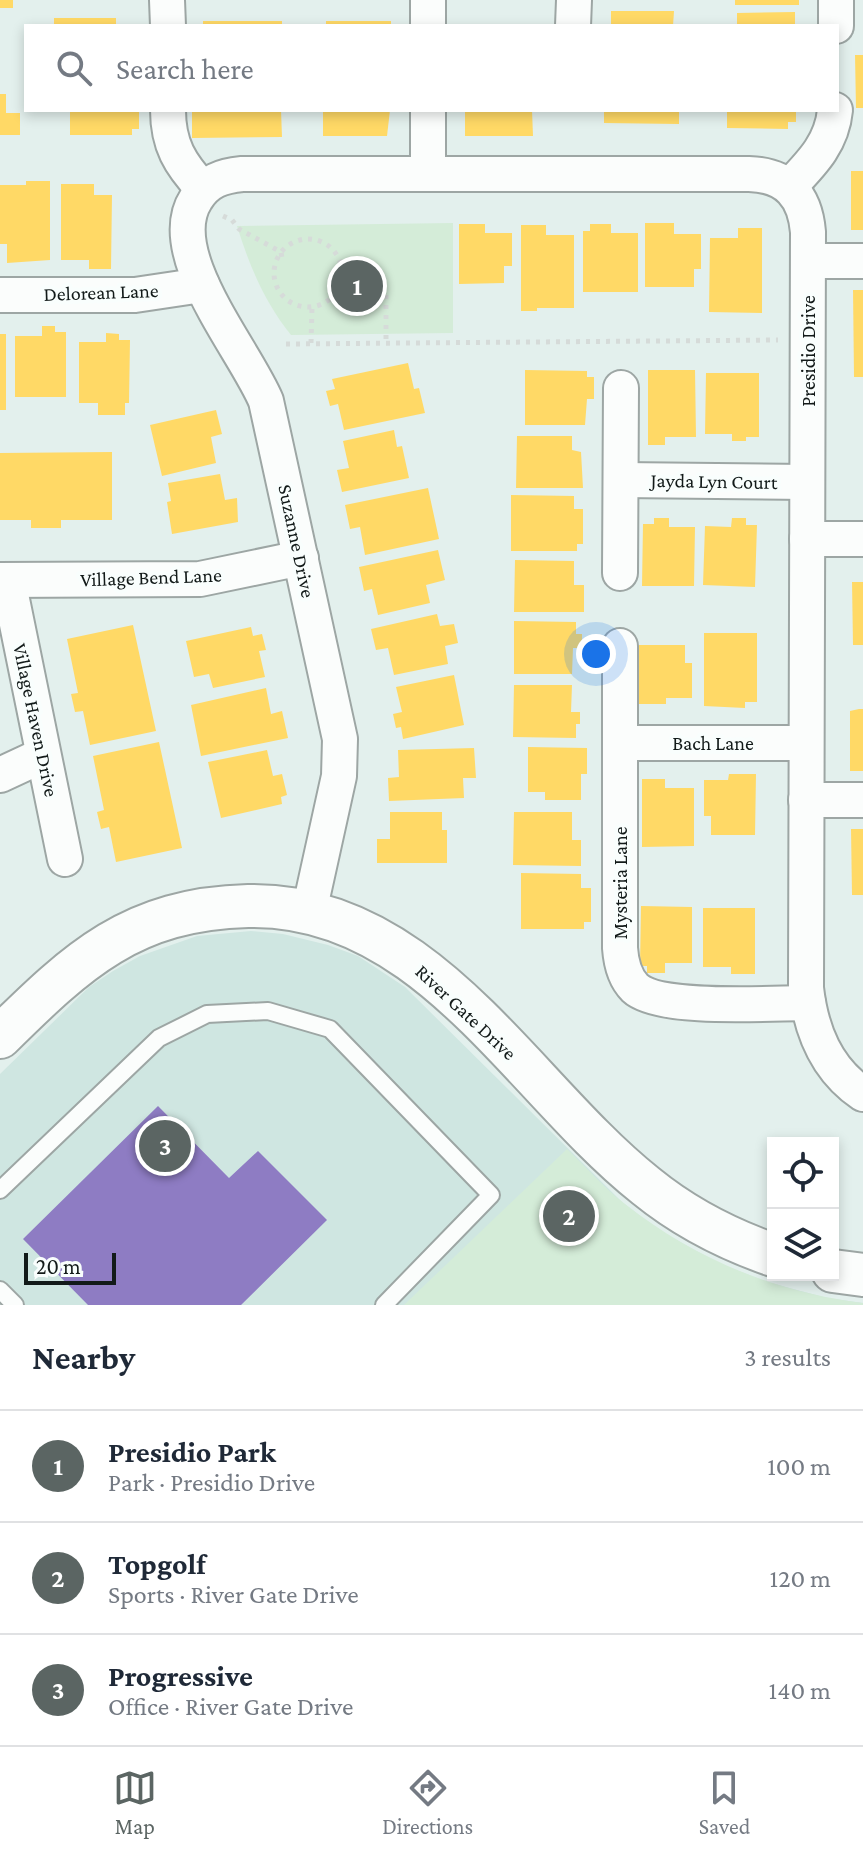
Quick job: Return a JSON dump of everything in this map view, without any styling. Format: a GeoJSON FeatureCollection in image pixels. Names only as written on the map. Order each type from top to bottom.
{"type":"FeatureCollection","features":[{"type":"Feature","properties":{"kind":"street"},"geometry":{"type":"LineString","coordinates":[[167,0],[168,24]]}},
{"type":"Feature","properties":{"kind":"street"},"geometry":{"type":"LineString","coordinates":[[428,0],[428,24]]}},
{"type":"Feature","properties":{"kind":"street"},"geometry":{"type":"LineString","coordinates":[[573,24],[574,0]]}},
{"type":"Feature","properties":{"kind":"street"},"geometry":{"type":"LineString","coordinates":[[836,0],[836,24]]}},
{"type":"Feature","properties":{"kind":"street"},"geometry":{"type":"LineString","coordinates":[[168,112],[170,137],[177,158],[209,200],[220,178],[242,174],[749,174],[770,177],[790,186],[827,142],[834,112]]}},
{"type":"Feature","properties":{"kind":"street"},"geometry":{"type":"LineString","coordinates":[[428,112],[428,174]]}},
{"type":"Feature","properties":{"kind":"street","name":"Presidio Drive"},"geometry":{"type":"LineString","coordinates":[[790,186],[805,211],[808,232],[805,970],[812,1026],[830,1062],[863,1094]]}},
{"type":"Feature","properties":{"kind":"street","name":"Suzanne Drive"},"geometry":{"type":"LineString","coordinates":[[209,200],[190,210],[187,221],[189,250],[202,285],[251,368],[266,401],[341,752],[339,776],[309,912]]}},
{"type":"Feature","properties":{"kind":"street"},"geometry":{"type":"LineString","coordinates":[[808,261],[863,261]]}},
{"type":"Feature","properties":{"kind":"street","name":"Delorean Lane"},"geometry":{"type":"LineString","coordinates":[[0,295],[135,295],[202,285]]}},
{"type":"Feature","properties":{"kind":"street","name":"Jayda Lyn Court"},"geometry":{"type":"LineString","coordinates":[[620,573],[621,388]]}},
{"type":"Feature","properties":{"kind":"street","name":"Jayda Lyn Court"},"geometry":{"type":"LineString","coordinates":[[621,480],[807,482]]}},
{"type":"Feature","properties":{"kind":"street"},"geometry":{"type":"LineString","coordinates":[[807,539],[863,539]]}},
{"type":"Feature","properties":{"kind":"street","name":"Village Bend Lane"},"geometry":{"type":"LineString","coordinates":[[4,580],[200,579],[301,558]]}},
{"type":"Feature","properties":{"kind":"street","name":"Village Haven Drive"},"geometry":{"type":"LineString","coordinates":[[4,580],[65,859]]}},
{"type":"Feature","properties":{"kind":"street","name":"Mysteria Lane"},"geometry":{"type":"LineString","coordinates":[[620,646],[620,948],[629,980],[646,995],[669,1002],[808,1003]]}},
{"type":"Feature","properties":{"kind":"street","name":"Bach Lane"},"geometry":{"type":"LineString","coordinates":[[621,743],[806,743]]}},
{"type":"Feature","properties":{"kind":"street"},"geometry":{"type":"LineString","coordinates":[[0,775],[43,755]]}},
{"type":"Feature","properties":{"kind":"street"},"geometry":{"type":"LineString","coordinates":[[806,800],[863,800]]}},
{"type":"Feature","properties":{"kind":"street","name":"River Gate Drive"},"geometry":{"type":"LineString","coordinates":[[0,1037],[79,963],[103,946],[170,916],[213,908],[259,906],[309,912],[345,922],[420,967],[455,997],[644,1185],[698,1222],[767,1252]]}},
{"type":"Feature","properties":{"kind":"street"},"geometry":{"type":"LineString","coordinates":[[839,1272],[863,1275]]}},
{"type":"Feature","properties":{"kind":"lane"},"geometry":{"type":"LineString","coordinates":[[0,1190],[159,1038],[207,1014],[268,1011],[318,1025],[330,1029],[491,1195],[384,1305]]}},
{"type":"Feature","properties":{"kind":"lane"},"geometry":{"type":"LineString","coordinates":[[0,1290],[15,1305]]}},
{"type":"Feature","properties":{"kind":"path"},"geometry":{"type":"LineString","coordinates":[[209,200],[239,229],[281,255]]}},
{"type":"Feature","properties":{"kind":"path"},"geometry":{"type":"LineString","coordinates":[[315,239],[332,248],[342,265],[341,284],[330,300],[312,307],[293,303],[278,290],[274,270],[281,255],[296,240],[315,239]]}},
{"type":"Feature","properties":{"kind":"path"},"geometry":{"type":"LineString","coordinates":[[386,295],[386,343]]}},
{"type":"Feature","properties":{"kind":"path"},"geometry":{"type":"LineString","coordinates":[[311,343],[312,307]]}},
{"type":"Feature","properties":{"kind":"path"},"geometry":{"type":"LineString","coordinates":[[286,344],[779,340]]}},
{"type":"Feature","properties":{"kind":"shaded area"},"geometry":{"type":"Polygon","coordinates":[[[453,223],[453,333],[291,335],[259,283],[237,226],[453,223]]]}},
{"type":"Feature","properties":{"kind":"shaded area"},"geometry":{"type":"Polygon","coordinates":[[[251,931],[283,934],[328,945],[358,956],[405,987],[622,1202],[660,1231],[720,1264],[767,1282],[863,1305],[0,1305],[0,1074],[89,987],[113,971],[140,956],[197,936],[251,931]]]}},
{"type":"Feature","properties":{"kind":"shaded area"},"geometry":{"type":"Polygon","coordinates":[[[567,1149],[625,1204],[708,1257],[799,1291],[863,1303],[863,1305],[404,1305],[567,1149]]]}},
{"type":"Feature","properties":{"kind":"building: Homes"},"geometry":{"type":"Polygon","coordinates":[[[0,0],[13,0],[13,8],[0,8],[0,0]]]}},
{"type":"Feature","properties":{"kind":"building: Homes"},"geometry":{"type":"Polygon","coordinates":[[[735,0],[799,0],[799,5],[735,5],[735,0]]]}},
{"type":"Feature","properties":{"kind":"building: Homes"},"geometry":{"type":"Polygon","coordinates":[[[611,11],[674,11],[673,24],[611,24],[611,11]]]}},
{"type":"Feature","properties":{"kind":"building: Homes"},"geometry":{"type":"Polygon","coordinates":[[[795,12],[795,24],[737,24],[737,13],[795,12]]]}},
{"type":"Feature","properties":{"kind":"building: Homes"},"geometry":{"type":"Polygon","coordinates":[[[54,18],[116,18],[116,24],[54,24],[54,18]]]}},
{"type":"Feature","properties":{"kind":"building: Homes"},"geometry":{"type":"Polygon","coordinates":[[[203,21],[282,21],[282,24],[203,24],[203,21]]]}},
{"type":"Feature","properties":{"kind":"building: Homes"},"geometry":{"type":"Polygon","coordinates":[[[326,21],[391,21],[391,24],[326,24],[326,21]]]}},
{"type":"Feature","properties":{"kind":"building: Homes"},"geometry":{"type":"Polygon","coordinates":[[[855,55],[863,55],[863,108],[856,108],[855,55]]]}},
{"type":"Feature","properties":{"kind":"building: Homes"},"geometry":{"type":"Polygon","coordinates":[[[0,94],[6,94],[6,113],[20,113],[20,135],[0,135],[0,94]]]}},
{"type":"Feature","properties":{"kind":"building: Homes"},"geometry":{"type":"Polygon","coordinates":[[[70,112],[139,112],[139,129],[132,129],[132,135],[70,135],[70,112]]]}},
{"type":"Feature","properties":{"kind":"building: Homes"},"geometry":{"type":"Polygon","coordinates":[[[192,112],[281,112],[282,137],[192,138],[192,112]]]}},
{"type":"Feature","properties":{"kind":"building: Homes"},"geometry":{"type":"Polygon","coordinates":[[[323,112],[390,112],[387,136],[323,136],[323,112]]]}},
{"type":"Feature","properties":{"kind":"building: Homes"},"geometry":{"type":"Polygon","coordinates":[[[465,112],[532,112],[533,136],[465,136],[465,112]]]}},
{"type":"Feature","properties":{"kind":"building: Homes"},"geometry":{"type":"Polygon","coordinates":[[[604,112],[679,112],[679,124],[604,123],[604,112]]]}},
{"type":"Feature","properties":{"kind":"building: Homes"},"geometry":{"type":"Polygon","coordinates":[[[727,112],[796,112],[796,122],[788,122],[788,129],[727,128],[727,112]]]}},
{"type":"Feature","properties":{"kind":"building: Homes"},"geometry":{"type":"Polygon","coordinates":[[[851,171],[863,171],[863,230],[851,230],[851,171]]]}},
{"type":"Feature","properties":{"kind":"building: Homes"},"geometry":{"type":"Polygon","coordinates":[[[26,181],[50,181],[50,260],[7,263],[7,244],[0,244],[0,185],[26,185],[26,181]]]}},
{"type":"Feature","properties":{"kind":"building: Homes"},"geometry":{"type":"Polygon","coordinates":[[[61,184],[94,184],[94,195],[112,195],[111,269],[89,269],[89,260],[61,260],[61,184]]]}},
{"type":"Feature","properties":{"kind":"building: Homes"},"geometry":{"type":"Polygon","coordinates":[[[645,223],[674,223],[674,234],[701,234],[701,269],[694,269],[694,287],[645,287],[645,223]]]}},
{"type":"Feature","properties":{"kind":"building: Homes"},"geometry":{"type":"Polygon","coordinates":[[[459,224],[485,224],[485,233],[512,233],[512,266],[504,266],[504,283],[459,284],[459,224]]]}},
{"type":"Feature","properties":{"kind":"building: Homes"},"geometry":{"type":"Polygon","coordinates":[[[590,224],[611,224],[611,233],[638,233],[638,292],[583,292],[583,231],[590,231],[590,224]]]}},
{"type":"Feature","properties":{"kind":"building: Homes"},"geometry":{"type":"Polygon","coordinates":[[[521,225],[546,225],[546,235],[574,235],[574,308],[521,311],[521,225]]]}},
{"type":"Feature","properties":{"kind":"building: Homes"},"geometry":{"type":"Polygon","coordinates":[[[738,228],[762,228],[762,313],[709,312],[710,238],[738,238],[738,228]]]}},
{"type":"Feature","properties":{"kind":"building: Homes"},"geometry":{"type":"Polygon","coordinates":[[[853,290],[863,290],[863,377],[854,377],[853,290]]]}},
{"type":"Feature","properties":{"kind":"building: Homes"},"geometry":{"type":"Polygon","coordinates":[[[42,326],[55,326],[55,332],[66,332],[66,397],[15,397],[15,336],[42,336],[42,326]]]}},
{"type":"Feature","properties":{"kind":"building: Homes"},"geometry":{"type":"Polygon","coordinates":[[[106,333],[119,334],[119,340],[130,340],[129,403],[125,403],[125,415],[98,415],[98,403],[79,403],[79,342],[106,342],[106,333]]]}},
{"type":"Feature","properties":{"kind":"building: Homes"},"geometry":{"type":"Polygon","coordinates":[[[0,334],[6,334],[6,410],[0,410],[0,334]]]}},
{"type":"Feature","properties":{"kind":"building: Homes"},"geometry":{"type":"Polygon","coordinates":[[[408,363],[414,389],[419,388],[425,413],[344,430],[338,404],[330,406],[326,391],[335,389],[332,379],[408,363]]]}},
{"type":"Feature","properties":{"kind":"building: Homes"},"geometry":{"type":"Polygon","coordinates":[[[525,370],[587,371],[587,377],[594,377],[594,399],[587,399],[585,425],[525,425],[525,370]]]}},
{"type":"Feature","properties":{"kind":"building: Homes"},"geometry":{"type":"Polygon","coordinates":[[[648,370],[695,370],[696,437],[665,437],[665,445],[648,445],[648,370]]]}},
{"type":"Feature","properties":{"kind":"building: Homes"},"geometry":{"type":"Polygon","coordinates":[[[706,373],[759,373],[759,437],[732,441],[732,434],[705,434],[706,373]]]}},
{"type":"Feature","properties":{"kind":"building: Homes"},"geometry":{"type":"Polygon","coordinates":[[[216,410],[222,434],[211,437],[216,463],[162,476],[150,425],[216,410]]]}},
{"type":"Feature","properties":{"kind":"building: Homes"},"geometry":{"type":"Polygon","coordinates":[[[394,430],[397,447],[402,446],[409,478],[342,492],[337,470],[349,468],[343,441],[394,430]]]}},
{"type":"Feature","properties":{"kind":"building: Homes"},"geometry":{"type":"Polygon","coordinates":[[[517,436],[572,436],[572,450],[581,452],[583,488],[516,488],[517,436]]]}},
{"type":"Feature","properties":{"kind":"building: Homes"},"geometry":{"type":"Polygon","coordinates":[[[112,452],[112,520],[61,520],[61,528],[31,528],[31,520],[0,520],[0,453],[112,452]]]}},
{"type":"Feature","properties":{"kind":"building: Homes"},"geometry":{"type":"Polygon","coordinates":[[[220,474],[225,500],[237,498],[238,522],[172,534],[167,502],[171,501],[168,483],[220,474]]]}},
{"type":"Feature","properties":{"kind":"building: Homes"},"geometry":{"type":"Polygon","coordinates":[[[428,488],[439,539],[365,555],[360,527],[350,529],[345,505],[428,488]]]}},
{"type":"Feature","properties":{"kind":"building: Homes"},"geometry":{"type":"Polygon","coordinates":[[[511,495],[574,496],[574,509],[583,509],[583,544],[577,544],[577,551],[511,551],[511,495]]]}},
{"type":"Feature","properties":{"kind":"building: Homes"},"geometry":{"type":"Polygon","coordinates":[[[654,518],[669,518],[669,527],[695,527],[694,586],[642,586],[643,524],[654,524],[654,518]]]}},
{"type":"Feature","properties":{"kind":"building: Homes"},"geometry":{"type":"Polygon","coordinates":[[[732,518],[746,518],[746,525],[757,525],[755,587],[703,585],[705,526],[731,527],[732,518]]]}},
{"type":"Feature","properties":{"kind":"building: Homes"},"geometry":{"type":"Polygon","coordinates":[[[438,550],[445,580],[426,585],[430,603],[378,615],[372,589],[364,591],[359,567],[438,550]]]}},
{"type":"Feature","properties":{"kind":"building: Homes"},"geometry":{"type":"Polygon","coordinates":[[[515,560],[574,561],[574,585],[584,585],[584,612],[514,612],[515,560]]]}},
{"type":"Feature","properties":{"kind":"building: Homes"},"geometry":{"type":"Polygon","coordinates":[[[852,582],[863,582],[863,645],[853,645],[852,582]]]}},
{"type":"Feature","properties":{"kind":"building: Homes"},"geometry":{"type":"Polygon","coordinates":[[[437,614],[440,626],[454,624],[458,643],[445,646],[448,664],[394,675],[388,648],[376,650],[371,629],[437,614]]]}},
{"type":"Feature","properties":{"kind":"building: Homes"},"geometry":{"type":"Polygon","coordinates":[[[514,621],[576,622],[576,634],[582,634],[582,648],[573,648],[572,674],[514,674],[514,621]]]}},
{"type":"Feature","properties":{"kind":"building: Homes"},"geometry":{"type":"Polygon","coordinates":[[[133,625],[156,731],[90,745],[83,711],[75,712],[71,694],[78,693],[67,639],[133,625]]]}},
{"type":"Feature","properties":{"kind":"building: Homes"},"geometry":{"type":"Polygon","coordinates":[[[251,627],[253,636],[262,634],[266,650],[259,651],[265,677],[213,688],[209,674],[194,677],[186,641],[251,627]]]}},
{"type":"Feature","properties":{"kind":"building: Homes"},"geometry":{"type":"Polygon","coordinates":[[[704,633],[757,633],[757,702],[745,702],[745,708],[704,706],[704,633]]]}},
{"type":"Feature","properties":{"kind":"building: Homes"},"geometry":{"type":"Polygon","coordinates":[[[639,645],[685,645],[685,663],[692,663],[692,698],[666,698],[666,704],[639,704],[639,645]]]}},
{"type":"Feature","properties":{"kind":"building: Homes"},"geometry":{"type":"Polygon","coordinates":[[[454,675],[464,725],[403,739],[401,727],[396,728],[393,714],[402,712],[396,687],[454,675]]]}},
{"type":"Feature","properties":{"kind":"building: Homes"},"geometry":{"type":"Polygon","coordinates":[[[514,685],[572,685],[571,712],[580,712],[576,738],[513,737],[514,685]]]}},
{"type":"Feature","properties":{"kind":"building: Homes"},"geometry":{"type":"Polygon","coordinates":[[[266,688],[271,714],[282,711],[288,738],[201,756],[191,705],[266,688]]]}},
{"type":"Feature","properties":{"kind":"building: Homes"},"geometry":{"type":"Polygon","coordinates":[[[863,709],[863,771],[850,771],[850,711],[863,709]]]}},
{"type":"Feature","properties":{"kind":"building: Homes"},"geometry":{"type":"Polygon","coordinates":[[[159,742],[182,848],[116,862],[109,827],[101,829],[97,812],[104,810],[93,756],[159,742]]]}},
{"type":"Feature","properties":{"kind":"building: Homes"},"geometry":{"type":"Polygon","coordinates":[[[528,747],[587,748],[587,774],[581,774],[581,800],[545,800],[545,792],[528,792],[528,747]]]}},
{"type":"Feature","properties":{"kind":"building: Homes"},"geometry":{"type":"Polygon","coordinates":[[[474,748],[476,778],[463,778],[464,798],[389,801],[388,778],[399,777],[398,750],[474,748]]]}},
{"type":"Feature","properties":{"kind":"building: Homes"},"geometry":{"type":"Polygon","coordinates":[[[267,750],[273,776],[282,774],[287,795],[281,797],[282,804],[221,818],[208,762],[267,750]]]}},
{"type":"Feature","properties":{"kind":"building: Homes"},"geometry":{"type":"Polygon","coordinates":[[[729,774],[756,774],[755,835],[711,835],[711,816],[704,816],[704,780],[728,780],[729,774]]]}},
{"type":"Feature","properties":{"kind":"building: Homes"},"geometry":{"type":"Polygon","coordinates":[[[642,779],[665,779],[665,788],[694,788],[694,846],[642,847],[642,779]]]}},
{"type":"Feature","properties":{"kind":"building: Homes"},"geometry":{"type":"Polygon","coordinates":[[[390,812],[442,812],[442,830],[447,830],[447,863],[377,863],[377,839],[390,839],[390,812]]]}},
{"type":"Feature","properties":{"kind":"building: Homes"},"geometry":{"type":"Polygon","coordinates":[[[514,812],[572,812],[572,840],[581,840],[581,866],[513,865],[514,812]]]}},
{"type":"Feature","properties":{"kind":"building: Homes"},"geometry":{"type":"Polygon","coordinates":[[[851,829],[863,829],[863,895],[852,895],[851,829]]]}},
{"type":"Feature","properties":{"kind":"building: Homes"},"geometry":{"type":"Polygon","coordinates":[[[521,873],[581,874],[581,888],[591,888],[591,922],[584,922],[584,929],[521,929],[521,873]]]}},
{"type":"Feature","properties":{"kind":"building: Homes"},"geometry":{"type":"Polygon","coordinates":[[[641,906],[692,907],[692,963],[665,963],[665,973],[647,973],[647,966],[640,966],[641,906]]]}},
{"type":"Feature","properties":{"kind":"building: Homes"},"geometry":{"type":"Polygon","coordinates":[[[703,908],[755,908],[755,974],[731,974],[731,967],[703,967],[703,908]]]}},
{"type":"Feature","properties":{"kind":"building: Offices"},"geometry":{"type":"Polygon","coordinates":[[[158,1106],[229,1178],[258,1151],[327,1220],[241,1305],[88,1305],[23,1239],[158,1106]]]}},
{"type":"Feature","properties":{"kind":"place","name":"Presidio Park"},"geometry":{"type":"Point","coordinates":[357,286]}},
{"type":"Feature","properties":{"kind":"place","name":"Progressive"},"geometry":{"type":"Point","coordinates":[165,1146]}},
{"type":"Feature","properties":{"kind":"place","name":"Topgolf"},"geometry":{"type":"Point","coordinates":[569,1216]}}]}
